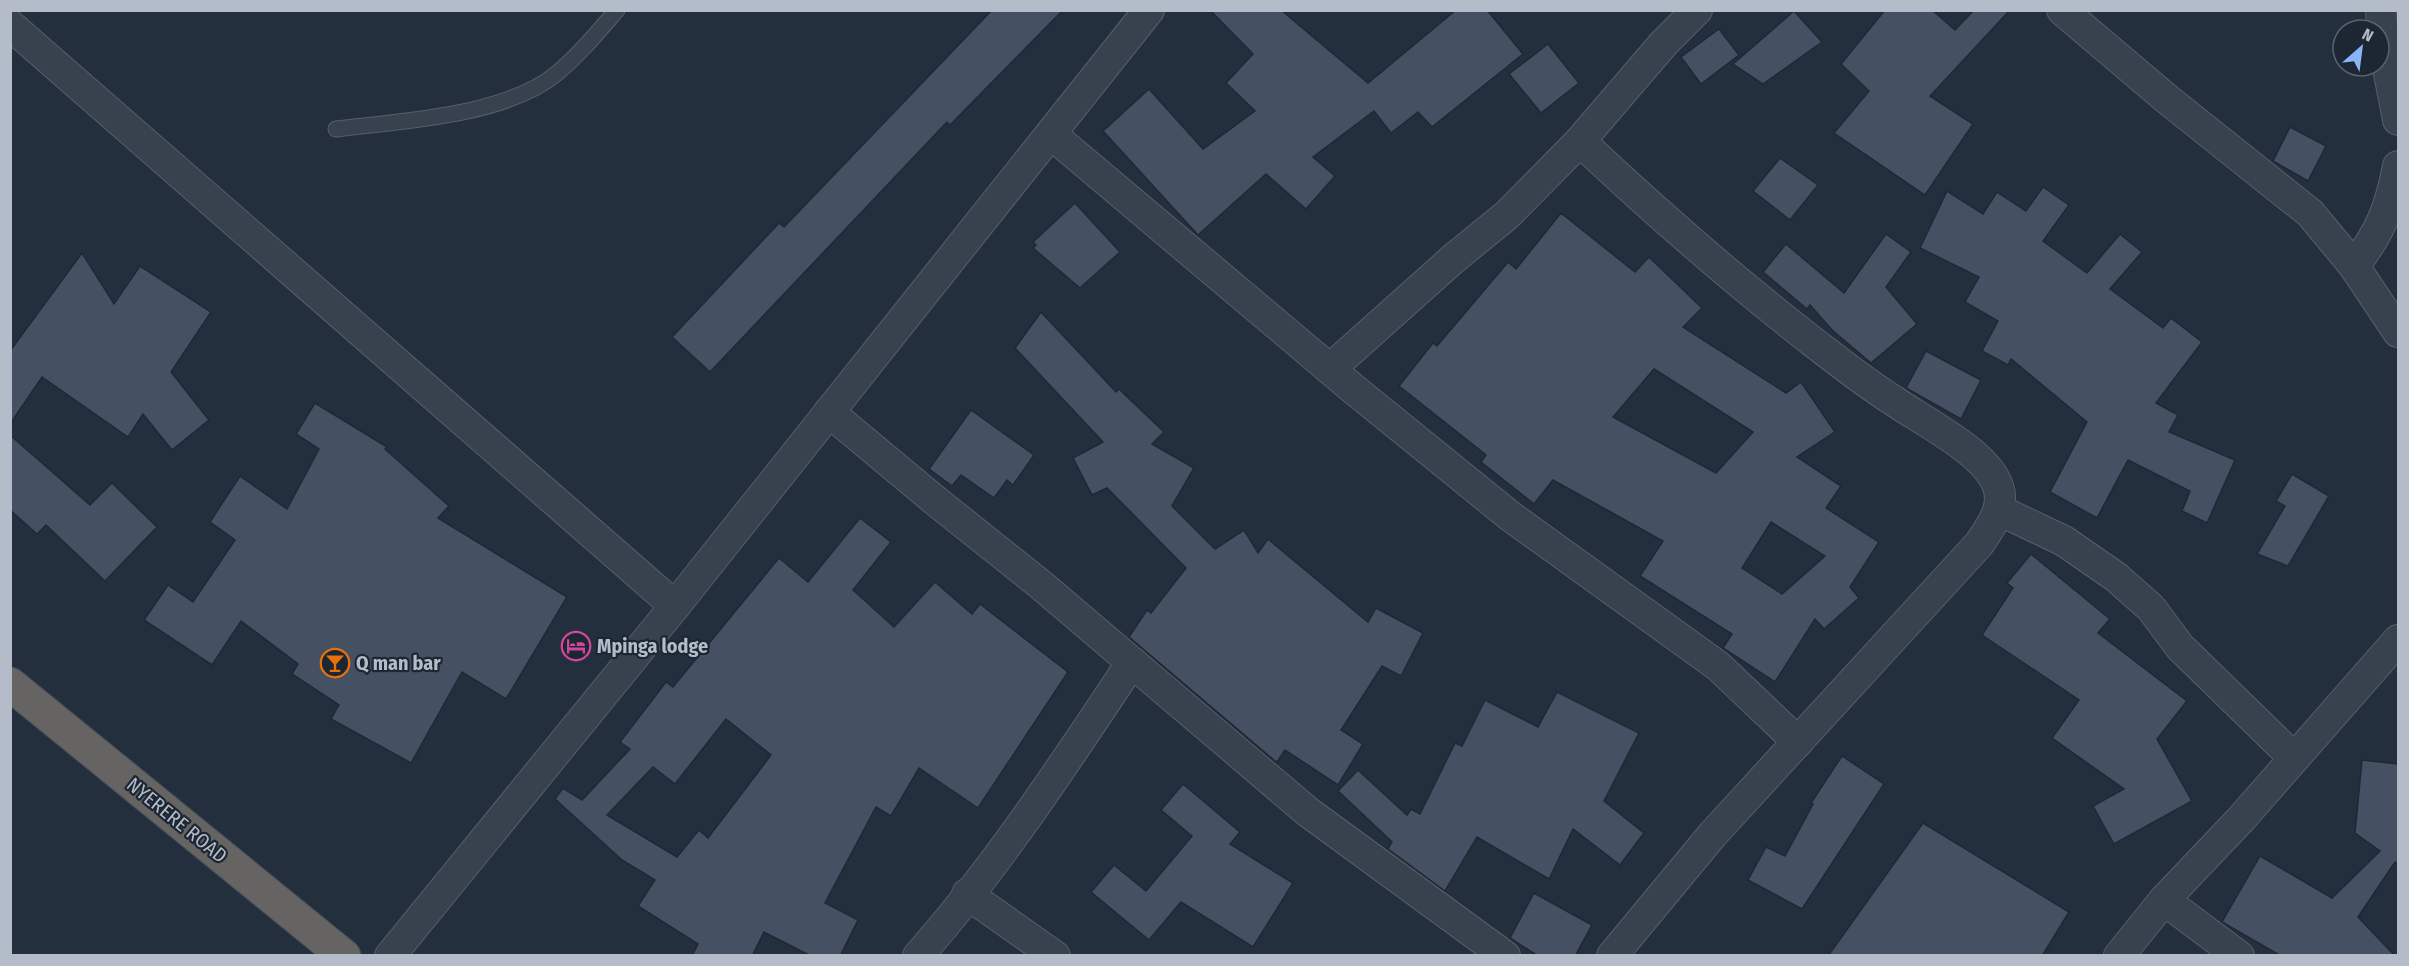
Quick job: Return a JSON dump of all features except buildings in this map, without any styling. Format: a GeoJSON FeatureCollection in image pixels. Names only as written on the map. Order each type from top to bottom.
{"type":"FeatureCollection","features":[{"type":"Feature","properties":{"kind":"highway","name":"NYERERE ROAD"},"geometry":{"type":"LineString","coordinates":[[10,684],[344,956]]}},
{"type":"Feature","properties":{"kind":"street"},"geometry":{"type":"LineString","coordinates":[[390,956],[675,606],[1149,10]]}},
{"type":"Feature","properties":{"kind":"street"},"geometry":{"type":"LineString","coordinates":[[1330,369],[1453,259],[1507,215],[1580,141],[1664,43],[1697,10]]}},
{"type":"Feature","properties":{"kind":"street"},"geometry":{"type":"LineString","coordinates":[[2062,10],[2167,99],[2310,213],[2354,266],[2398,333]]}},
{"type":"Feature","properties":{"kind":"street"},"geometry":{"type":"LineString","coordinates":[[2381,10],[2383,42],[2398,120]]}},
{"type":"Feature","properties":{"kind":"street"},"geometry":{"type":"LineString","coordinates":[[10,25],[675,606]]}},
{"type":"Feature","properties":{"kind":"street"},"geometry":{"type":"LineString","coordinates":[[1051,134],[1330,369],[1510,516],[1693,646],[1755,700],[1798,742]]}},
{"type":"Feature","properties":{"kind":"street"},"geometry":{"type":"LineString","coordinates":[[1580,141],[1705,253],[1791,324],[1892,400],[1974,456],[1995,479],[2000,495],[2000,510],[1979,544],[1713,834],[1612,956]]}},
{"type":"Feature","properties":{"kind":"street"},"geometry":{"type":"LineString","coordinates":[[2354,266],[2373,242],[2385,219],[2398,166]]}},
{"type":"Feature","properties":{"kind":"street"},"geometry":{"type":"LineString","coordinates":[[829,412],[1041,585],[1308,812],[1505,956]]}},
{"type":"Feature","properties":{"kind":"street"},"geometry":{"type":"LineString","coordinates":[[2000,510],[2064,541],[2116,577],[2151,608],[2180,647],[2294,758]]}},
{"type":"Feature","properties":{"kind":"street"},"geometry":{"type":"LineString","coordinates":[[2119,956],[2164,900],[2241,819],[2398,640]]}},
{"type":"Feature","properties":{"kind":"street"},"geometry":{"type":"LineString","coordinates":[[918,956],[1060,770],[1132,662]]}},
{"type":"Feature","properties":{"kind":"street"},"geometry":{"type":"LineString","coordinates":[[967,894],[1055,956]]}},
{"type":"Feature","properties":{"kind":"street"},"geometry":{"type":"LineString","coordinates":[[2164,900],[2239,956]]}},
{"type":"Feature","properties":{"kind":"lane"},"geometry":{"type":"LineString","coordinates":[[336,129],[469,112],[522,93],[555,74],[617,10]]}},
{"type":"Feature","properties":{"kind":"place","name":"Mpinga lodge"},"geometry":{"type":"Point","coordinates":[576,646]}},
{"type":"Feature","properties":{"kind":"place","name":"Q man bar"},"geometry":{"type":"Point","coordinates":[335,663]}}]}
